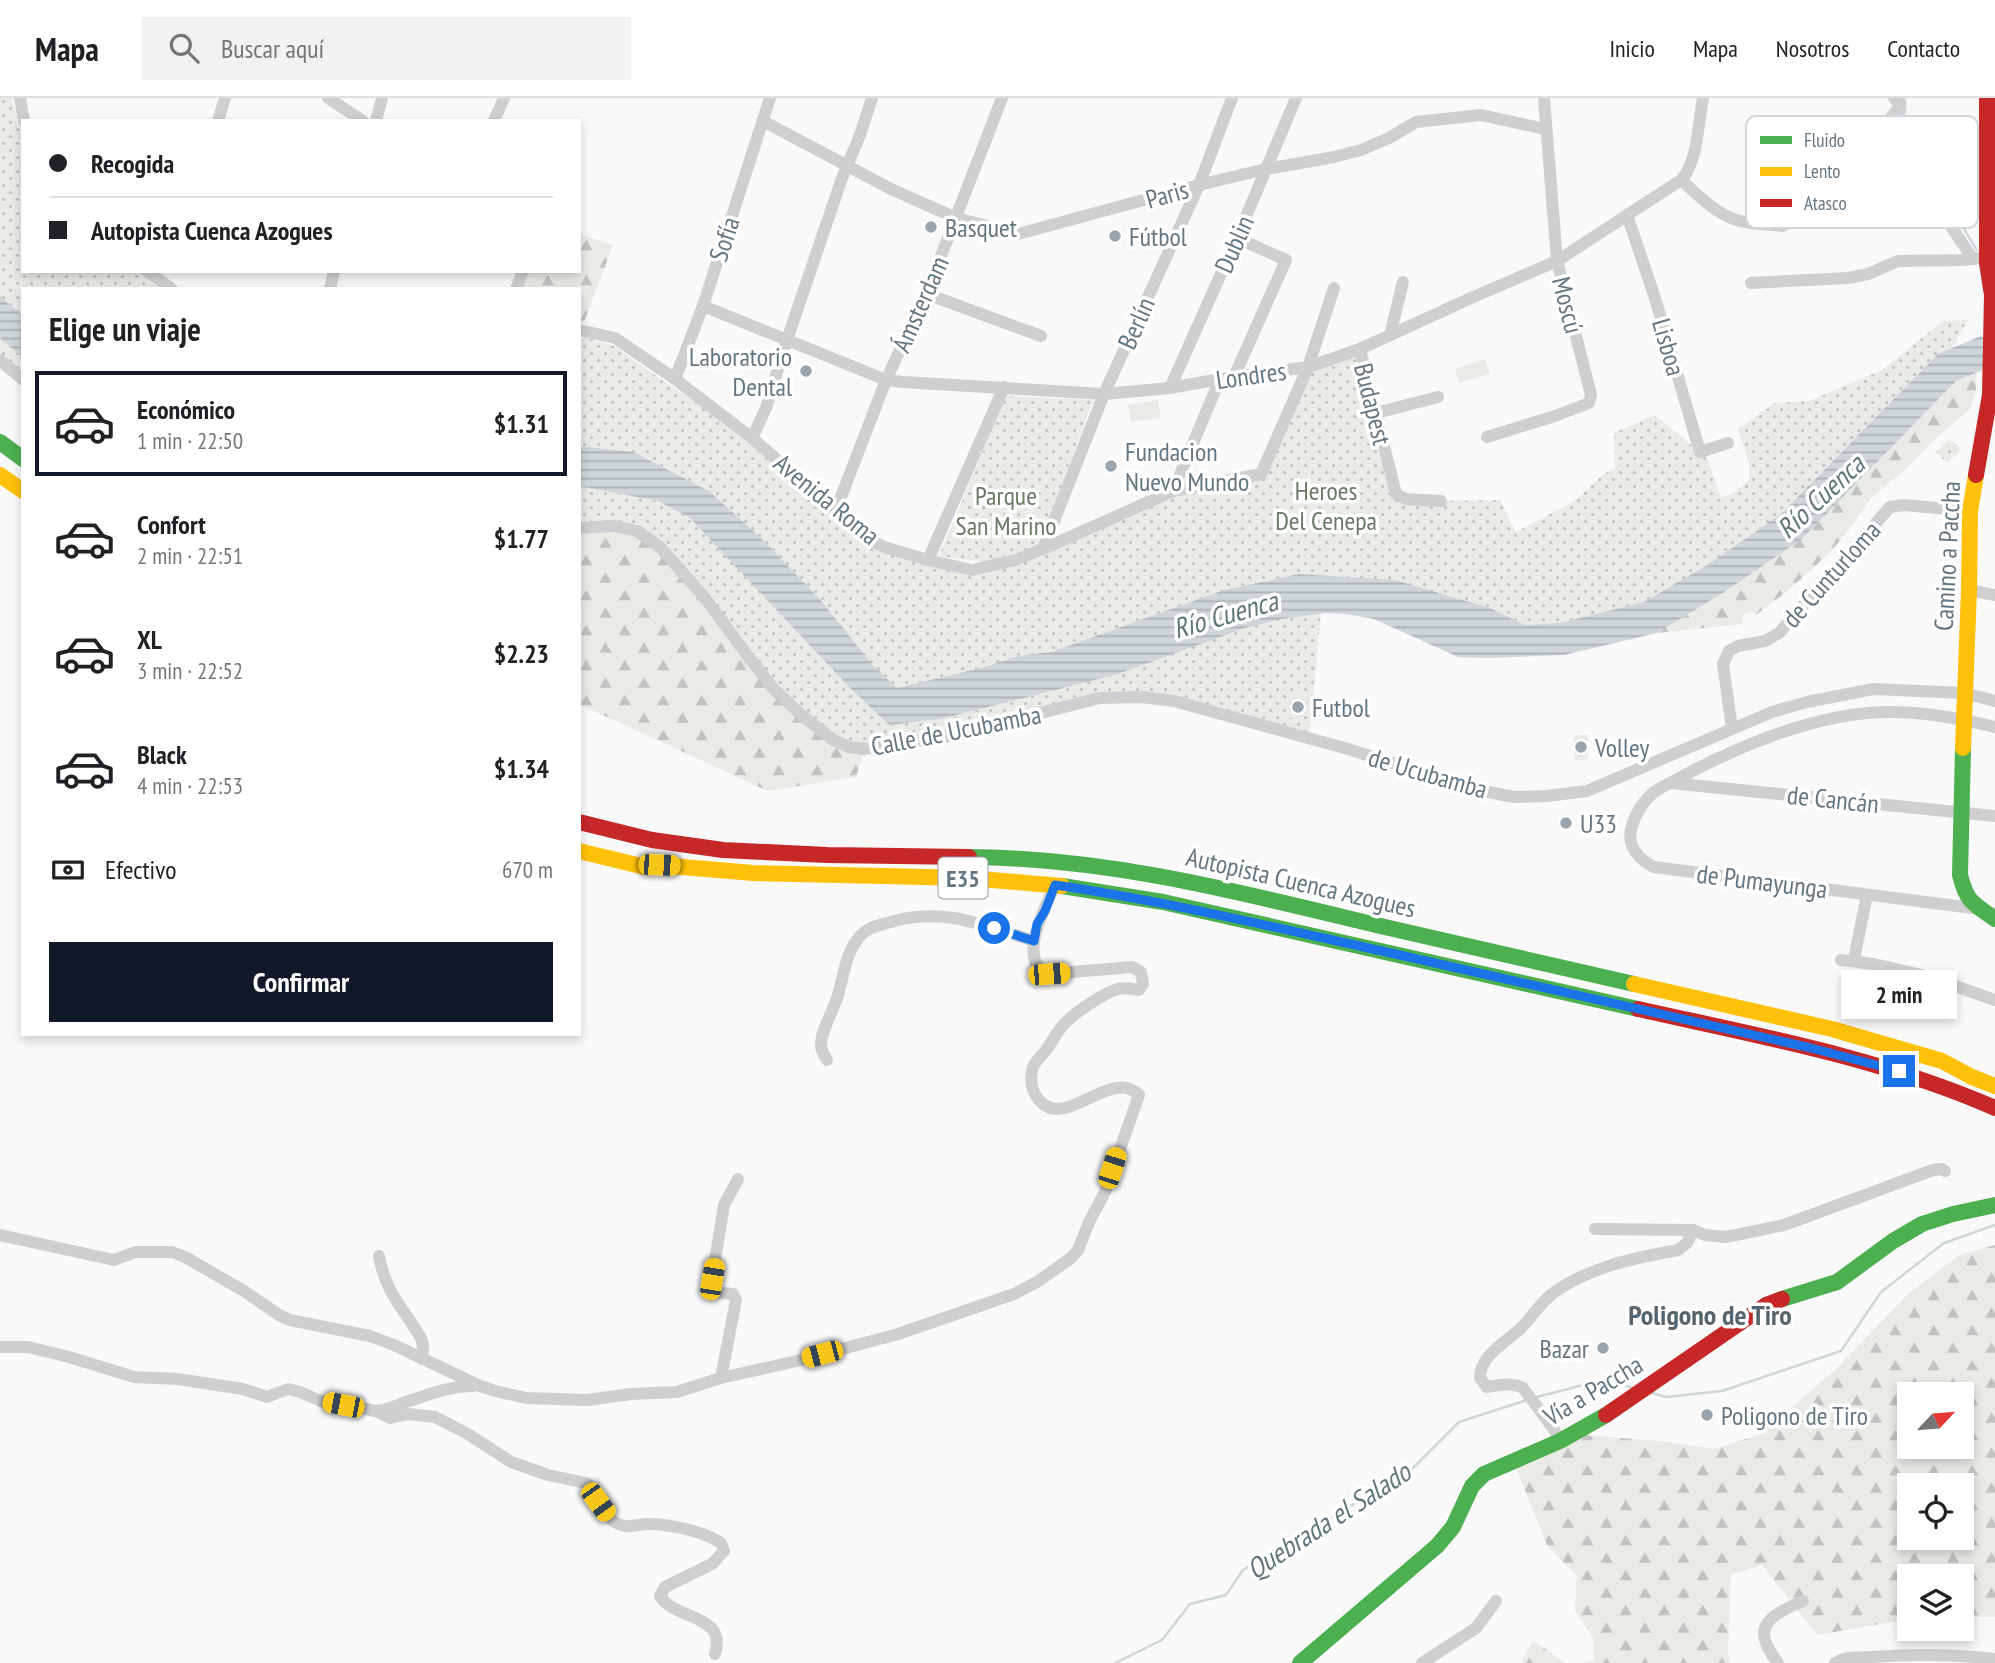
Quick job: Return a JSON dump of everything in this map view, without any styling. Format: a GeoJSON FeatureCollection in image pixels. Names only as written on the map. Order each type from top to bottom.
{"type":"FeatureCollection","features":[{"type":"Feature","properties":{"kind":"main road","name":"Camino a Paccha"},"geometry":{"type":"LineString","coordinates":[[1987,98],[1986,261],[1992,307],[1990,395],[1970,511],[1960,875],[1965,895],[1972,903],[1988,910],[1995,919]]}},
{"type":"Feature","properties":{"kind":"main road"},"geometry":{"type":"LineString","coordinates":[[0,443],[21,458]]}},
{"type":"Feature","properties":{"kind":"main road"},"geometry":{"type":"LineString","coordinates":[[0,475],[21,490]]}},
{"type":"Feature","properties":{"kind":"main road","name":"Autopista Cuenca Azogues"},"geometry":{"type":"LineString","coordinates":[[581,822],[652,840],[723,850],[827,855],[1010,857],[1082,863],[1155,874],[1794,1019],[1942,1061],[1995,1086]]}},
{"type":"Feature","properties":{"kind":"main road","name":"Autopista Cuenca Azogues"},"geometry":{"type":"LineString","coordinates":[[581,851],[645,867],[659,865],[753,873],[957,878],[1102,891],[1182,906],[1811,1048],[1948,1087],[1995,1110]]}},
{"type":"Feature","properties":{"kind":"main road"},"geometry":{"type":"LineString","coordinates":[[1942,1061],[1995,1071]]}},
{"type":"Feature","properties":{"kind":"main road","name":"Vía a Paccha"},"geometry":{"type":"LineString","coordinates":[[1300,1663],[1437,1546],[1453,1527],[1472,1486],[1483,1474],[1586,1428],[1766,1306],[1849,1276],[1912,1229],[1967,1209],[1995,1205]]}},
{"type":"Feature","properties":{"kind":"street"},"geometry":{"type":"LineString","coordinates":[[20,98],[24,119]]}},
{"type":"Feature","properties":{"kind":"street"},"geometry":{"type":"LineString","coordinates":[[219,119],[225,98]]}},
{"type":"Feature","properties":{"kind":"street"},"geometry":{"type":"LineString","coordinates":[[328,98],[360,119]]}},
{"type":"Feature","properties":{"kind":"street"},"geometry":{"type":"LineString","coordinates":[[377,119],[382,98]]}},
{"type":"Feature","properties":{"kind":"street"},"geometry":{"type":"LineString","coordinates":[[495,119],[503,98]]}},
{"type":"Feature","properties":{"kind":"street","name":"Sofía"},"geometry":{"type":"LineString","coordinates":[[675,379],[703,306],[770,98]]}},
{"type":"Feature","properties":{"kind":"street"},"geometry":{"type":"LineString","coordinates":[[752,438],[766,408],[787,340],[872,98]]}},
{"type":"Feature","properties":{"kind":"street","name":"Ámsterdam"},"geometry":{"type":"LineString","coordinates":[[836,510],[887,380],[927,292],[1002,98]]}},
{"type":"Feature","properties":{"kind":"street","name":"Berlín"},"geometry":{"type":"LineString","coordinates":[[1043,549],[1104,394],[1199,185],[1232,98]]}},
{"type":"Feature","properties":{"kind":"street","name":"Dublin"},"geometry":{"type":"LineString","coordinates":[[1170,388],[1296,98]]}},
{"type":"Feature","properties":{"kind":"street","name":"Moscú"},"geometry":{"type":"LineString","coordinates":[[1487,437],[1555,416],[1590,403],[1591,400],[1557,261],[1544,98]]}},
{"type":"Feature","properties":{"kind":"street"},"geometry":{"type":"LineString","coordinates":[[1703,98],[1693,160],[1686,176],[1681,180],[1715,209],[1730,218],[1746,222]]}},
{"type":"Feature","properties":{"kind":"street"},"geometry":{"type":"LineString","coordinates":[[1892,116],[1900,104],[1894,98]]}},
{"type":"Feature","properties":{"kind":"street","name":"Paris"},"geometry":{"type":"LineString","coordinates":[[762,121],[847,166],[956,218],[1018,234],[1199,185],[1266,169],[1334,158],[1389,138],[1416,122],[1481,115],[1545,129]]}},
{"type":"Feature","properties":{"kind":"street","name":"Londres"},"geometry":{"type":"LineString","coordinates":[[703,306],[887,380],[1104,394],[1170,388],[1308,367],[1360,349],[1557,261],[1681,180]]}},
{"type":"Feature","properties":{"kind":"street","name":"Lisboa"},"geometry":{"type":"LineString","coordinates":[[1627,215],[1654,295],[1700,452],[1728,443]]}},
{"type":"Feature","properties":{"kind":"street"},"geometry":{"type":"LineString","coordinates":[[1955,228],[1986,261]]}},
{"type":"Feature","properties":{"kind":"street"},"geometry":{"type":"LineString","coordinates":[[1234,377],[1286,260],[1237,238]]}},
{"type":"Feature","properties":{"kind":"street"},"geometry":{"type":"LineString","coordinates":[[1751,283],[1848,278],[1868,274],[1898,261],[1986,261]]}},
{"type":"Feature","properties":{"kind":"street"},"geometry":{"type":"LineString","coordinates":[[1390,335],[1404,282]]}},
{"type":"Feature","properties":{"kind":"street"},"geometry":{"type":"LineString","coordinates":[[1308,367],[1334,288]]}},
{"type":"Feature","properties":{"kind":"street"},"geometry":{"type":"LineString","coordinates":[[927,292],[1041,335]]}},
{"type":"Feature","properties":{"kind":"street","name":"Avenida Roma"},"geometry":{"type":"LineString","coordinates":[[581,330],[615,338],[675,379],[752,438],[867,538],[884,547],[972,570],[1015,560],[1043,549],[1173,491],[1261,474],[1308,367]]}},
{"type":"Feature","properties":{"kind":"street","name":"Budapest"},"geometry":{"type":"LineString","coordinates":[[1360,349],[1396,494],[1406,499],[1441,501]]}},
{"type":"Feature","properties":{"kind":"street"},"geometry":{"type":"LineString","coordinates":[[0,360],[21,378]]}},
{"type":"Feature","properties":{"kind":"street"},"geometry":{"type":"LineString","coordinates":[[1173,491],[1220,379]]}},
{"type":"Feature","properties":{"kind":"street"},"geometry":{"type":"LineString","coordinates":[[928,560],[1004,387]]}},
{"type":"Feature","properties":{"kind":"street"},"geometry":{"type":"LineString","coordinates":[[1376,414],[1438,397]]}},
{"type":"Feature","properties":{"kind":"street","name":"de Cunturloma"},"geometry":{"type":"LineString","coordinates":[[1732,729],[1723,664],[1729,651],[1738,646],[1765,641],[1779,633],[1890,507],[1903,505],[1970,511]]}},
{"type":"Feature","properties":{"kind":"street","name":"Calle de Ucubamba"},"geometry":{"type":"LineString","coordinates":[[581,528],[614,526],[637,531],[660,547],[705,598],[773,688],[833,740],[849,747],[864,749],[950,736],[1100,698],[1141,697],[1174,701]]}},
{"type":"Feature","properties":{"kind":"street"},"geometry":{"type":"LineString","coordinates":[[1969,590],[1995,595]]}},
{"type":"Feature","properties":{"kind":"street","name":"de Ucubamba"},"geometry":{"type":"LineString","coordinates":[[1174,701],[1393,763],[1452,785],[1514,797],[1587,791],[1772,712],[1807,702],[1873,689],[1964,694],[1995,701]]}},
{"type":"Feature","properties":{"kind":"street"},"geometry":{"type":"LineString","coordinates":[[1671,783],[1704,765],[1770,737],[1821,722],[1867,713],[1930,714],[1995,727]]}},
{"type":"Feature","properties":{"kind":"street","name":"de Cancán"},"geometry":{"type":"LineString","coordinates":[[1671,783],[1995,816]]}},
{"type":"Feature","properties":{"kind":"street","name":"de Pumayunga"},"geometry":{"type":"LineString","coordinates":[[1671,783],[1654,792],[1643,804],[1634,818],[1630,833],[1634,850],[1641,860],[1654,867],[1988,910]]}},
{"type":"Feature","properties":{"kind":"street"},"geometry":{"type":"LineString","coordinates":[[0,1235],[114,1260],[135,1252],[172,1252],[244,1291],[290,1320],[370,1336],[480,1386],[526,1398],[587,1400],[677,1392],[721,1378],[898,1334],[1014,1294],[1037,1282],[1071,1258],[1078,1250],[1105,1192],[1139,1095],[1133,1090],[1121,1087],[1091,1096],[1065,1109],[1051,1109],[1040,1102],[1032,1089],[1034,1065],[1064,1024],[1080,1010],[1119,988],[1139,989],[1143,984],[1141,972],[1132,967],[1049,974],[1039,968],[1034,955],[1037,924],[1055,885]]}},
{"type":"Feature","properties":{"kind":"street"},"geometry":{"type":"LineString","coordinates":[[1855,954],[1867,895]]}},
{"type":"Feature","properties":{"kind":"street"},"geometry":{"type":"LineString","coordinates":[[827,1060],[821,1048],[823,1034],[854,943],[872,926],[933,915],[970,920],[1034,941]]}},
{"type":"Feature","properties":{"kind":"street"},"geometry":{"type":"LineString","coordinates":[[1841,960],[1874,964],[1930,977],[1995,1000]]}},
{"type":"Feature","properties":{"kind":"street"},"geometry":{"type":"LineString","coordinates":[[1595,1229],[1693,1230],[1705,1235],[1726,1237],[1784,1226],[1933,1170],[1942,1168],[1945,1171]]}},
{"type":"Feature","properties":{"kind":"street"},"geometry":{"type":"LineString","coordinates":[[721,1378],[736,1300],[733,1294],[714,1292],[711,1285],[724,1205],[738,1179]]}},
{"type":"Feature","properties":{"kind":"street"},"geometry":{"type":"LineString","coordinates":[[1560,1441],[1553,1428],[1518,1385],[1487,1387],[1482,1382],[1480,1373],[1489,1356],[1529,1322],[1550,1296],[1575,1279],[1599,1268],[1678,1250],[1687,1243],[1693,1230]]}},
{"type":"Feature","properties":{"kind":"street"},"geometry":{"type":"LineString","coordinates":[[379,1256],[390,1293],[421,1338],[422,1359]]}},
{"type":"Feature","properties":{"kind":"street"},"geometry":{"type":"LineString","coordinates":[[0,1347],[28,1347],[134,1377],[178,1379],[243,1389],[267,1397],[288,1390],[321,1401],[376,1411],[387,1410],[437,1391],[480,1386]]}},
{"type":"Feature","properties":{"kind":"street"},"geometry":{"type":"LineString","coordinates":[[376,1411],[390,1418],[408,1414],[435,1417],[468,1434],[511,1462],[548,1475],[586,1483],[591,1486],[611,1520],[626,1526],[666,1525],[722,1543],[724,1550],[712,1564],[665,1587],[660,1596],[669,1606],[706,1623],[712,1629],[717,1638],[715,1654]]}},
{"type":"Feature","properties":{"kind":"street"},"geometry":{"type":"LineString","coordinates":[[1422,1663],[1476,1628],[1496,1601]]}},
{"type":"Feature","properties":{"kind":"street"},"geometry":{"type":"LineString","coordinates":[[1778,1663],[1765,1642],[1764,1628],[1770,1618],[1803,1601]]}},
{"type":"Feature","properties":{"kind":"street"},"geometry":{"type":"LineString","coordinates":[[1835,1663],[1846,1656],[1864,1658],[1926,1654],[1995,1659]]}},
{"type":"Feature","properties":{"kind":"green space"},"geometry":{"type":"Polygon","coordinates":[[[0,98],[11,98],[21,131],[21,273],[140,273],[161,287],[21,287],[21,314],[0,296],[0,98]]]}},
{"type":"Feature","properties":{"kind":"green space"},"geometry":{"type":"Polygon","coordinates":[[[581,235],[613,245],[584,322],[581,322],[581,287],[522,287],[527,273],[581,273],[581,235]]]}},
{"type":"Feature","properties":{"kind":"green space","name":"Heroes Del Cenepa"},"geometry":{"type":"Polygon","coordinates":[[[1968,320],[1952,348],[1938,354],[1781,514],[1709,564],[1644,602],[1560,623],[1525,625],[1490,608],[1395,580],[1221,591],[1051,652],[1017,656],[904,688],[897,688],[872,664],[819,598],[760,537],[709,491],[633,452],[581,446],[581,338],[587,338],[614,346],[752,438],[867,542],[883,553],[972,570],[1175,495],[1262,478],[1310,372],[1359,354],[1396,494],[1441,501],[1500,500],[1516,532],[1573,502],[1604,474],[1615,468],[1614,433],[1655,415],[1707,458],[1721,498],[1733,493],[1749,480],[1749,463],[1738,429],[1775,403],[1809,401],[1882,370],[1943,321],[1968,320]]]}},
{"type":"Feature","properties":{"kind":"green space"},"geometry":{"type":"Polygon","coordinates":[[[0,338],[21,356],[21,378],[0,360],[0,338]]]}},
{"type":"Feature","properties":{"kind":"green space"},"geometry":{"type":"Polygon","coordinates":[[[1485,359],[1490,374],[1459,383],[1455,369],[1485,359]]]}},
{"type":"Feature","properties":{"kind":"green space"},"geometry":{"type":"Polygon","coordinates":[[[1976,373],[1976,390],[1970,409],[1871,498],[1832,550],[1786,592],[1756,615],[1752,612],[1744,614],[1743,624],[1657,633],[1726,591],[1802,539],[1956,381],[1976,373]]]}},
{"type":"Feature","properties":{"kind":"green space","name":"Parque San Marino"},"geometry":{"type":"Polygon","coordinates":[[[1006,396],[1093,400],[1039,546],[984,562],[939,556],[1006,396]]]}},
{"type":"Feature","properties":{"kind":"green space"},"geometry":{"type":"Polygon","coordinates":[[[1158,400],[1161,418],[1131,422],[1128,405],[1158,400]]]}},
{"type":"Feature","properties":{"kind":"green space"},"geometry":{"type":"Polygon","coordinates":[[[1950,439],[1961,450],[1947,463],[1936,452],[1950,439]]]}},
{"type":"Feature","properties":{"kind":"green space"},"geometry":{"type":"Polygon","coordinates":[[[581,486],[658,501],[690,518],[848,686],[889,725],[941,719],[1118,674],[1188,649],[1195,642],[1322,601],[1310,733],[1174,701],[1100,698],[950,736],[849,747],[799,713],[706,598],[637,531],[581,528],[581,486]]]}},
{"type":"Feature","properties":{"kind":"green space"},"geometry":{"type":"Polygon","coordinates":[[[581,530],[635,534],[657,550],[864,753],[856,777],[768,791],[581,705],[581,530]]]}},
{"type":"Feature","properties":{"kind":"green space","name":"Futbol"},"geometry":{"type":"Polygon","coordinates":[[[1295,694],[1308,697],[1301,721],[1288,717],[1295,694]]]}},
{"type":"Feature","properties":{"kind":"green space","name":"Volley"},"geometry":{"type":"Polygon","coordinates":[[[1574,735],[1588,735],[1588,760],[1575,760],[1574,735]]]}},
{"type":"Feature","properties":{"kind":"green space"},"geometry":{"type":"Polygon","coordinates":[[[1995,1245],[1995,1617],[1974,1617],[1974,1564],[1897,1564],[1897,1621],[1817,1635],[1762,1565],[1731,1574],[1728,1651],[1730,1663],[1582,1663],[1594,1660],[1593,1638],[1575,1611],[1577,1576],[1548,1547],[1516,1468],[1584,1435],[1660,1441],[1714,1449],[1761,1434],[1836,1369],[1909,1293],[1959,1255],[1995,1245]]]}},
{"type":"Feature","properties":{"kind":"green space"},"geometry":{"type":"Polygon","coordinates":[[[1534,1641],[1565,1663],[1524,1663],[1522,1659],[1534,1641]]]}},
{"type":"Feature","properties":{"kind":"water"},"geometry":{"type":"Polygon","coordinates":[[[0,296],[21,314],[21,356],[0,338],[0,296]]]}},
{"type":"Feature","properties":{"kind":"water","name":"Río Cuenca"},"geometry":{"type":"Polygon","coordinates":[[[1995,330],[1995,365],[1956,381],[1802,539],[1726,591],[1657,633],[1564,655],[1458,657],[1374,619],[1326,613],[1281,619],[1245,628],[1118,674],[941,719],[889,725],[848,686],[690,518],[658,501],[581,486],[581,446],[633,452],[709,491],[760,537],[819,598],[872,664],[897,688],[985,667],[1017,656],[1051,652],[1221,591],[1299,574],[1395,580],[1490,608],[1525,625],[1560,623],[1644,602],[1709,564],[1781,514],[1938,354],[1995,330]]]}},
{"type":"Feature","properties":{"kind":"waterway"},"geometry":{"type":"LineString","coordinates":[[1901,116],[1905,112],[1905,100],[1902,98]]}},
{"type":"Feature","properties":{"kind":"waterway"},"geometry":{"type":"LineString","coordinates":[[1964,228],[1977,250]]}},
{"type":"Feature","properties":{"kind":"waterway","name":"Quebrada el Salado"},"geometry":{"type":"LineString","coordinates":[[1652,1393],[1666,1397],[1722,1391],[1841,1351],[1881,1292],[1944,1243],[1995,1225]]}},
{"type":"Feature","properties":{"kind":"waterway","name":"Quebrada el Salado"},"geometry":{"type":"LineString","coordinates":[[1537,1397],[1602,1380],[1635,1388]]}},
{"type":"Feature","properties":{"kind":"waterway","name":"Quebrada el Salado"},"geometry":{"type":"LineString","coordinates":[[1115,1663],[1162,1640],[1190,1604],[1226,1595],[1243,1570],[1406,1475],[1459,1422],[1527,1400]]}},
{"type":"Feature","properties":{"kind":"traffic: fast"},"geometry":{"type":"LineString","coordinates":[[0,442],[21,458]]}},
{"type":"Feature","properties":{"kind":"traffic: fast"},"geometry":{"type":"LineString","coordinates":[[1963,748],[1960,875],[1972,902],[1995,919]]}},
{"type":"Feature","properties":{"kind":"traffic: fast"},"geometry":{"type":"LineString","coordinates":[[969,857],[1073,863],[1174,879],[1634,984]]}},
{"type":"Feature","properties":{"kind":"traffic: fast"},"geometry":{"type":"LineString","coordinates":[[1062,886],[1163,902],[1638,1009]]}},
{"type":"Feature","properties":{"kind":"traffic: fast"},"geometry":{"type":"LineString","coordinates":[[1782,1299],[1837,1282],[1893,1241],[1922,1224],[1995,1205]]}},
{"type":"Feature","properties":{"kind":"traffic: fast"},"geometry":{"type":"LineString","coordinates":[[1300,1663],[1437,1546],[1453,1527],[1472,1486],[1484,1474],[1560,1441],[1606,1415]]}},
{"type":"Feature","properties":{"kind":"traffic: slow"},"geometry":{"type":"LineString","coordinates":[[0,475],[21,490]]}},
{"type":"Feature","properties":{"kind":"traffic: slow"},"geometry":{"type":"LineString","coordinates":[[1963,748],[1970,511],[1976,475]]}},
{"type":"Feature","properties":{"kind":"traffic: slow"},"geometry":{"type":"LineString","coordinates":[[581,851],[645,867],[659,865],[753,873],[969,878],[1062,886]]}},
{"type":"Feature","properties":{"kind":"traffic: slow"},"geometry":{"type":"LineString","coordinates":[[1634,984],[1832,1029],[1942,1061],[1995,1086]]}},
{"type":"Feature","properties":{"kind":"traffic: jam"},"geometry":{"type":"LineString","coordinates":[[1976,475],[1990,395],[1992,295],[1987,263],[1987,98]]}},
{"type":"Feature","properties":{"kind":"traffic: jam"},"geometry":{"type":"LineString","coordinates":[[581,822],[652,840],[723,850],[969,857]]}},
{"type":"Feature","properties":{"kind":"traffic: jam"},"geometry":{"type":"LineString","coordinates":[[1638,1009],[1864,1062],[1952,1090],[1995,1108]]}},
{"type":"Feature","properties":{"kind":"traffic: jam"},"geometry":{"type":"LineString","coordinates":[[1606,1415],[1766,1305],[1782,1299]]}},
{"type":"Feature","properties":{"kind":"place","name":"Basquet"},"geometry":{"type":"Point","coordinates":[931,227]}},
{"type":"Feature","properties":{"kind":"place","name":"Fútbol"},"geometry":{"type":"Point","coordinates":[1115,236]}},
{"type":"Feature","properties":{"kind":"place","name":"Laboratorio Dental"},"geometry":{"type":"Point","coordinates":[806,371]}},
{"type":"Feature","properties":{"kind":"place","name":"Fundacion Nuevo Mundo"},"geometry":{"type":"Point","coordinates":[1111,466]}},
{"type":"Feature","properties":{"kind":"place","name":"Futbol"},"geometry":{"type":"Point","coordinates":[1298,707]}},
{"type":"Feature","properties":{"kind":"place","name":"Volley"},"geometry":{"type":"Point","coordinates":[1581,747]}},
{"type":"Feature","properties":{"kind":"place","name":"U33"},"geometry":{"type":"Point","coordinates":[1566,823]}},
{"type":"Feature","properties":{"kind":"place","name":"Bazar"},"geometry":{"type":"Point","coordinates":[1603,1348]}},
{"type":"Feature","properties":{"kind":"place","name":"Poligono de Tiro"},"geometry":{"type":"Point","coordinates":[1707,1415]}},
{"type":"Feature","properties":{"kind":"district","name":"Poligono de Tiro"},"geometry":{"type":"Point","coordinates":[1710,1314]}},
{"type":"Feature","properties":{"kind":"route"},"geometry":{"type":"LineString","coordinates":[[994,928],[1034,941],[1037,924],[1055,885],[1102,891],[1276,927],[1838,1054],[1899,1071]]}}]}
